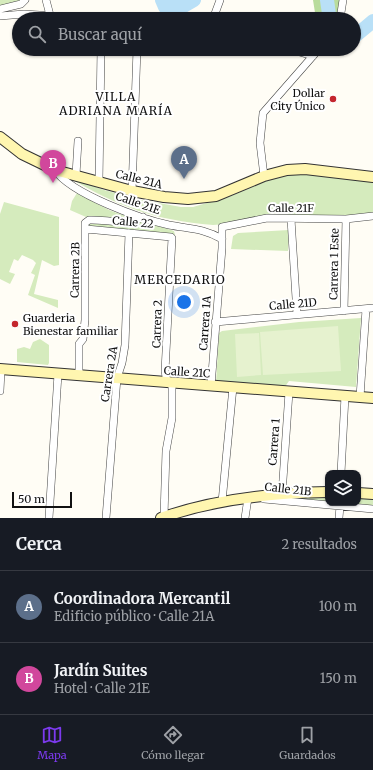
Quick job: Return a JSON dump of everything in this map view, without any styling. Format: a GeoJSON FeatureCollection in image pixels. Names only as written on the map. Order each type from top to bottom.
{"type":"FeatureCollection","features":[{"type":"Feature","properties":{"kind":"street"},"geometry":{"type":"LineString","coordinates":[[0,9],[21,4],[25,0]]}},
{"type":"Feature","properties":{"kind":"street"},"geometry":{"type":"LineString","coordinates":[[46,0],[49,12]]}},
{"type":"Feature","properties":{"kind":"street"},"geometry":{"type":"LineString","coordinates":[[216,12],[220,0]]}},
{"type":"Feature","properties":{"kind":"street"},"geometry":{"type":"LineString","coordinates":[[341,12],[343,0]]}},
{"type":"Feature","properties":{"kind":"street"},"geometry":{"type":"LineString","coordinates":[[0,16],[12,15]]}},
{"type":"Feature","properties":{"kind":"street"},"geometry":{"type":"LineString","coordinates":[[98,181],[101,56]]}},
{"type":"Feature","properties":{"kind":"street"},"geometry":{"type":"LineString","coordinates":[[132,191],[137,56]]}},
{"type":"Feature","properties":{"kind":"street"},"geometry":{"type":"LineString","coordinates":[[264,176],[260,143],[263,113],[313,56]]}},
{"type":"Feature","properties":{"kind":"street","name":"Calle 21A"},"geometry":{"type":"LineString","coordinates":[[0,138],[22,154],[55,170],[132,191],[164,197],[188,199],[216,196],[264,176],[287,170],[304,169],[373,176]]}},
{"type":"Feature","properties":{"kind":"street"},"geometry":{"type":"LineString","coordinates":[[76,175],[78,141]]}},
{"type":"Feature","properties":{"kind":"street","name":"Calle 21E"},"geometry":{"type":"LineString","coordinates":[[55,170],[60,178],[105,203],[170,225],[208,231],[222,239]]}},
{"type":"Feature","properties":{"kind":"street","name":"Calle 21F"},"geometry":{"type":"LineString","coordinates":[[222,239],[222,228],[228,225],[267,218],[346,218],[373,216]]}},
{"type":"Feature","properties":{"kind":"street","name":"Carrera 2B"},"geometry":{"type":"LineString","coordinates":[[79,376],[79,344],[83,340],[85,320],[85,223],[89,220],[124,221],[138,220],[143,217]]}},
{"type":"Feature","properties":{"kind":"street","name":"Carrera 1 Este"},"geometry":{"type":"LineString","coordinates":[[344,311],[346,218]]}},
{"type":"Feature","properties":{"kind":"street"},"geometry":{"type":"LineString","coordinates":[[291,219],[297,314]]}},
{"type":"Feature","properties":{"kind":"street","name":"Calle 22"},"geometry":{"type":"LineString","coordinates":[[86,229],[171,237],[172,243]]}},
{"type":"Feature","properties":{"kind":"street","name":"Carrera 2A"},"geometry":{"type":"LineString","coordinates":[[106,518],[117,378],[122,363],[125,345],[129,233]]}},
{"type":"Feature","properties":{"kind":"street","name":"Carrera 1A"},"geometry":{"type":"LineString","coordinates":[[211,386],[222,239]]}},
{"type":"Feature","properties":{"kind":"street","name":"Carrera 2"},"geometry":{"type":"LineString","coordinates":[[167,517],[166,451],[172,418],[169,382],[165,371],[172,243]]}},
{"type":"Feature","properties":{"kind":"street"},"geometry":{"type":"LineString","coordinates":[[360,397],[370,309]]}},
{"type":"Feature","properties":{"kind":"street","name":"Calle 21D"},"geometry":{"type":"LineString","coordinates":[[215,322],[370,309]]}},
{"type":"Feature","properties":{"kind":"street"},"geometry":{"type":"LineString","coordinates":[[0,391],[1,369]]}},
{"type":"Feature","properties":{"kind":"street","name":"Calle 21C"},"geometry":{"type":"LineString","coordinates":[[1,369],[373,398]]}},
{"type":"Feature","properties":{"kind":"street"},"geometry":{"type":"LineString","coordinates":[[49,518],[58,374]]}},
{"type":"Feature","properties":{"kind":"street"},"geometry":{"type":"LineString","coordinates":[[222,502],[233,387]]}},
{"type":"Feature","properties":{"kind":"street","name":"Carrera 1"},"geometry":{"type":"LineString","coordinates":[[282,494],[289,392]]}},
{"type":"Feature","properties":{"kind":"street"},"geometry":{"type":"LineString","coordinates":[[341,470],[345,396]]}},
{"type":"Feature","properties":{"kind":"street","name":"Calle 21B"},"geometry":{"type":"LineString","coordinates":[[167,517],[222,502],[282,494],[325,492]]}},
{"type":"Feature","properties":{"kind":"street"},"geometry":{"type":"LineString","coordinates":[[361,493],[373,494]]}},
{"type":"Feature","properties":{"kind":"street"},"geometry":{"type":"LineString","coordinates":[[245,518],[248,498]]}},
{"type":"Feature","properties":{"kind":"street","name":"Calle 21B"},"geometry":{"type":"LineString","coordinates":[[248,498],[325,505]]}},
{"type":"Feature","properties":{"kind":"street"},"geometry":{"type":"LineString","coordinates":[[339,518],[340,506]]}},
{"type":"Feature","properties":{"kind":"street","name":"Calle 21B"},"geometry":{"type":"LineString","coordinates":[[340,506],[373,509]]}},
{"type":"Feature","properties":{"kind":"green space"},"geometry":{"type":"Polygon","coordinates":[[[0,0],[25,0],[0,9],[0,0]]]}},
{"type":"Feature","properties":{"kind":"green space"},"geometry":{"type":"Polygon","coordinates":[[[313,0],[325,0],[327,12],[315,12],[313,0]]]}},
{"type":"Feature","properties":{"kind":"green space"},"geometry":{"type":"Polygon","coordinates":[[[330,0],[341,0],[339,12],[333,12],[330,0]]]}},
{"type":"Feature","properties":{"kind":"green space"},"geometry":{"type":"Polygon","coordinates":[[[304,172],[373,180],[373,214],[213,225],[192,223],[155,216],[121,204],[68,177],[104,190],[142,200],[181,207],[193,207],[231,196],[276,176],[304,172]]]}},
{"type":"Feature","properties":{"kind":"green space"},"geometry":{"type":"Polygon","coordinates":[[[77,193],[109,210],[134,219],[125,220],[106,217],[86,217],[70,210],[72,201],[77,193]]]}},
{"type":"Feature","properties":{"kind":"green space"},"geometry":{"type":"Polygon","coordinates":[[[4,202],[59,217],[59,265],[54,266],[42,260],[34,294],[58,300],[58,308],[28,295],[35,275],[31,273],[36,263],[33,260],[22,255],[18,261],[14,259],[9,272],[15,274],[10,284],[0,279],[0,214],[4,202]]]}},
{"type":"Feature","properties":{"kind":"green space"},"geometry":{"type":"Polygon","coordinates":[[[93,221],[146,222],[174,231],[175,235],[90,227],[87,224],[93,221]]]}},
{"type":"Feature","properties":{"kind":"green space"},"geometry":{"type":"Polygon","coordinates":[[[289,230],[288,251],[231,249],[233,236],[238,233],[289,230]]]}},
{"type":"Feature","properties":{"kind":"green space"},"geometry":{"type":"Polygon","coordinates":[[[361,318],[356,387],[289,381],[284,388],[216,383],[219,333],[222,331],[299,322],[361,318]]]}},
{"type":"Feature","properties":{"kind":"green space"},"geometry":{"type":"Polygon","coordinates":[[[338,326],[341,371],[263,375],[260,332],[338,326]]]}},
{"type":"Feature","properties":{"kind":"green space"},"geometry":{"type":"Polygon","coordinates":[[[259,333],[261,375],[237,377],[235,334],[259,333]]]}},
{"type":"Feature","properties":{"kind":"green space"},"geometry":{"type":"Polygon","coordinates":[[[40,339],[49,345],[48,365],[17,362],[17,349],[24,347],[30,349],[33,342],[40,339]]]}},
{"type":"Feature","properties":{"kind":"green space"},"geometry":{"type":"Polygon","coordinates":[[[325,495],[325,503],[285,497],[325,495]]]}},
{"type":"Feature","properties":{"kind":"green space"},"geometry":{"type":"Polygon","coordinates":[[[361,497],[373,498],[373,507],[361,506],[361,497]]]}},
{"type":"Feature","properties":{"kind":"waterway"},"geometry":{"type":"LineString","coordinates":[[162,0],[165,7],[182,7],[194,0]]}},
{"type":"Feature","properties":{"kind":"waterway"},"geometry":{"type":"LineString","coordinates":[[327,0],[329,12]]}},
{"type":"Feature","properties":{"kind":"waterway"},"geometry":{"type":"LineString","coordinates":[[361,31],[373,21]]}},
{"type":"Feature","properties":{"kind":"place","name":"Dollar City Único"},"geometry":{"type":"Point","coordinates":[333,99]}},
{"type":"Feature","properties":{"kind":"place","name":"Coordinadora Mercantil"},"geometry":{"type":"Point","coordinates":[184,179]}},
{"type":"Feature","properties":{"kind":"place","name":"Jardín Suites"},"geometry":{"type":"Point","coordinates":[53,183]}},
{"type":"Feature","properties":{"kind":"place","name":"Guarderia Bienestar familiar"},"geometry":{"type":"Point","coordinates":[15,324]}},
{"type":"Feature","properties":{"kind":"district","name":"VILLA ADRIANA MARÍA"},"geometry":{"type":"Point","coordinates":[116,103]}},
{"type":"Feature","properties":{"kind":"district","name":"MERCEDARIO"},"geometry":{"type":"Point","coordinates":[180,279]}}]}
